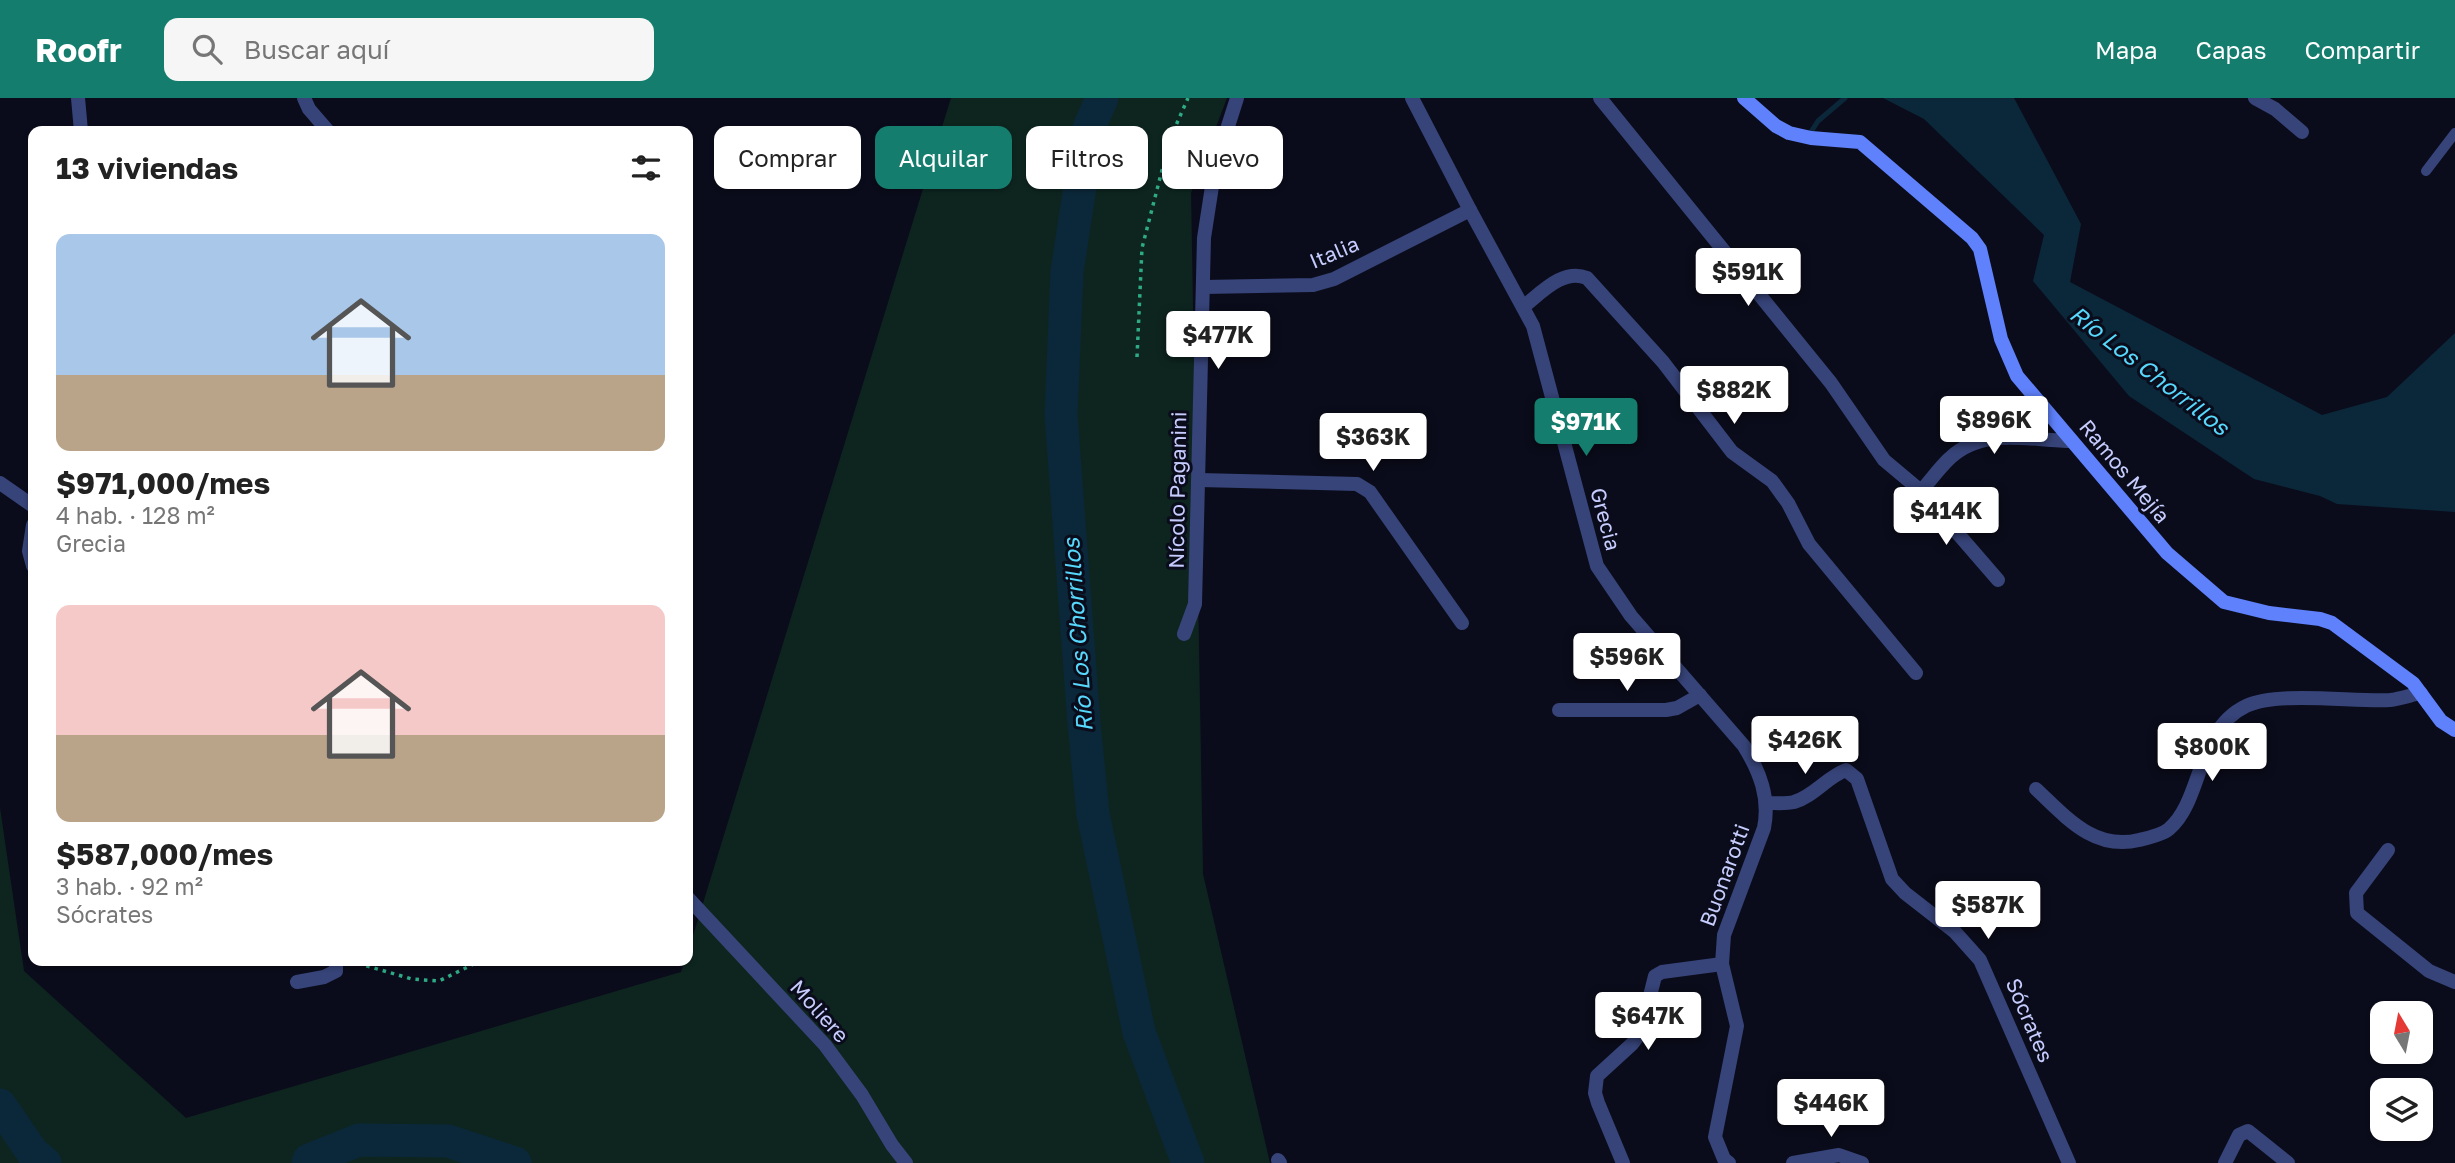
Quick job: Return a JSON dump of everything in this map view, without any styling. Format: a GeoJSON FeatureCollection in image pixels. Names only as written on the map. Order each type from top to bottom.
{"type":"FeatureCollection","features":[{"type":"Feature","properties":{"kind":"street"},"geometry":{"type":"LineString","coordinates":[[78,98],[81,126]]}},
{"type":"Feature","properties":{"kind":"street"},"geometry":{"type":"LineString","coordinates":[[304,98],[309,109],[324,126]]}},
{"type":"Feature","properties":{"kind":"street","name":"Nícolo Paganini"},"geometry":{"type":"LineString","coordinates":[[1184,634],[1195,604],[1205,239],[1213,180],[1223,136],[1237,98]]}},
{"type":"Feature","properties":{"kind":"street","name":"Grecia"},"geometry":{"type":"LineString","coordinates":[[1412,98],[1523,307],[1541,348],[1597,566],[1631,616],[1744,746],[1755,762],[1767,803]]}},
{"type":"Feature","properties":{"kind":"street"},"geometry":{"type":"LineString","coordinates":[[1600,98],[1831,383],[1884,460],[1921,491],[1998,580]]}},
{"type":"Feature","properties":{"kind":"street","name":"Ramos Mejía"},"geometry":{"type":"LineString","coordinates":[[1744,98],[1776,126],[1789,133],[1811,138],[1860,142],[1972,238],[1980,249],[2006,354],[2017,376],[2167,553],[2213,594],[2224,602],[2269,613],[2332,623],[2413,682],[2441,721],[2455,730]]}},
{"type":"Feature","properties":{"kind":"street"},"geometry":{"type":"LineString","coordinates":[[2255,98],[2275,108],[2302,132]]}},
{"type":"Feature","properties":{"kind":"street","name":"Italia"},"geometry":{"type":"LineString","coordinates":[[1204,287],[1313,285],[1334,279],[1470,210]]}},
{"type":"Feature","properties":{"kind":"street"},"geometry":{"type":"LineString","coordinates":[[1523,307],[1569,275],[1587,278],[1663,362],[1732,452],[1772,481],[1809,544],[1916,673]]}},
{"type":"Feature","properties":{"kind":"street"},"geometry":{"type":"LineString","coordinates":[[1921,491],[1951,456],[1984,439],[2005,436],[2072,441]]}},
{"type":"Feature","properties":{"kind":"street"},"geometry":{"type":"LineString","coordinates":[[1199,480],[1357,484],[1370,492],[1462,622]]}},
{"type":"Feature","properties":{"kind":"street"},"geometry":{"type":"LineString","coordinates":[[0,483],[28,503]]}},
{"type":"Feature","properties":{"kind":"street"},"geometry":{"type":"LineString","coordinates":[[2036,789],[2080,829],[2101,839],[2123,844],[2148,838],[2168,830],[2183,811],[2205,753],[2225,721],[2247,705],[2272,699],[2391,700],[2421,693]]}},
{"type":"Feature","properties":{"kind":"street"},"geometry":{"type":"LineString","coordinates":[[1559,710],[1666,710],[1677,708],[1700,695]]}},
{"type":"Feature","properties":{"kind":"street","name":"Sócrates"},"geometry":{"type":"LineString","coordinates":[[1767,803],[1796,801],[1806,797],[1846,770],[1857,779],[1892,879],[1905,893],[1955,932],[1980,960],[2069,1163]]}},
{"type":"Feature","properties":{"kind":"street","name":"Buonarotti"},"geometry":{"type":"LineString","coordinates":[[1729,1163],[1724,1159],[1715,1137],[1737,1026],[1722,964],[1724,935],[1764,828],[1767,803]]}},
{"type":"Feature","properties":{"kind":"street"},"geometry":{"type":"LineString","coordinates":[[2388,850],[2356,893],[2357,913],[2429,971],[2455,982]]}},
{"type":"Feature","properties":{"kind":"street","name":"Moliere"},"geometry":{"type":"LineString","coordinates":[[693,903],[825,1045],[862,1095],[906,1163]]}},
{"type":"Feature","properties":{"kind":"street"},"geometry":{"type":"LineString","coordinates":[[1623,1163],[1595,1093],[1597,1076],[1632,1044],[1641,1032],[1655,976],[1661,972],[1722,964]]}},
{"type":"Feature","properties":{"kind":"street"},"geometry":{"type":"LineString","coordinates":[[297,982],[324,977],[336,971],[336,966]]}},
{"type":"Feature","properties":{"kind":"street"},"geometry":{"type":"LineString","coordinates":[[2225,1163],[2239,1135],[2248,1131],[2288,1163]]}},
{"type":"Feature","properties":{"kind":"street"},"geometry":{"type":"LineString","coordinates":[[1793,1163],[1839,1155],[1863,1163]]}},
{"type":"Feature","properties":{"kind":"lane"},"geometry":{"type":"LineString","coordinates":[[2427,171],[2455,133]]}},
{"type":"Feature","properties":{"kind":"path"},"geometry":{"type":"LineString","coordinates":[[1137,357],[1142,248],[1170,139],[1188,98]]}},
{"type":"Feature","properties":{"kind":"path"},"geometry":{"type":"LineString","coordinates":[[366,966],[412,979],[439,981],[470,966]]}},
{"type":"Feature","properties":{"kind":"green space"},"geometry":{"type":"Polygon","coordinates":[[[951,98],[1227,98],[1216,126],[1162,126],[1162,189],[1193,189],[1203,874],[1270,1163],[0,1163],[0,808],[24,971],[186,1118],[681,972],[683,966],[693,966],[693,936],[923,189],[1012,189],[1012,126],[942,126],[951,98]]]}},
{"type":"Feature","properties":{"kind":"water"},"geometry":{"type":"Polygon","coordinates":[[[1883,98],[2014,98],[2081,224],[2070,282],[2322,415],[2387,397],[2455,333],[2455,512],[2337,504],[2320,496],[2254,479],[2129,396],[2033,281],[2044,235],[1924,119],[1883,98]]]}},
{"type":"Feature","properties":{"kind":"waterway","name":"Río Los Chorrillos"},"geometry":{"type":"LineString","coordinates":[[1102,98],[1089,128],[1067,272],[1061,415],[1084,723],[1093,814],[1139,1032],[1188,1163]]}},
{"type":"Feature","properties":{"kind":"waterway"},"geometry":{"type":"LineString","coordinates":[[1809,135],[1818,121],[1845,98]]}},
{"type":"Feature","properties":{"kind":"waterway","name":"Río Los Chorrillos"},"geometry":{"type":"LineString","coordinates":[[0,1105],[32,1152],[45,1163]]}},
{"type":"Feature","properties":{"kind":"waterway","name":"Río Los Chorrillos"},"geometry":{"type":"LineString","coordinates":[[308,1163],[309,1160],[359,1140],[448,1141],[515,1163]]}}]}
